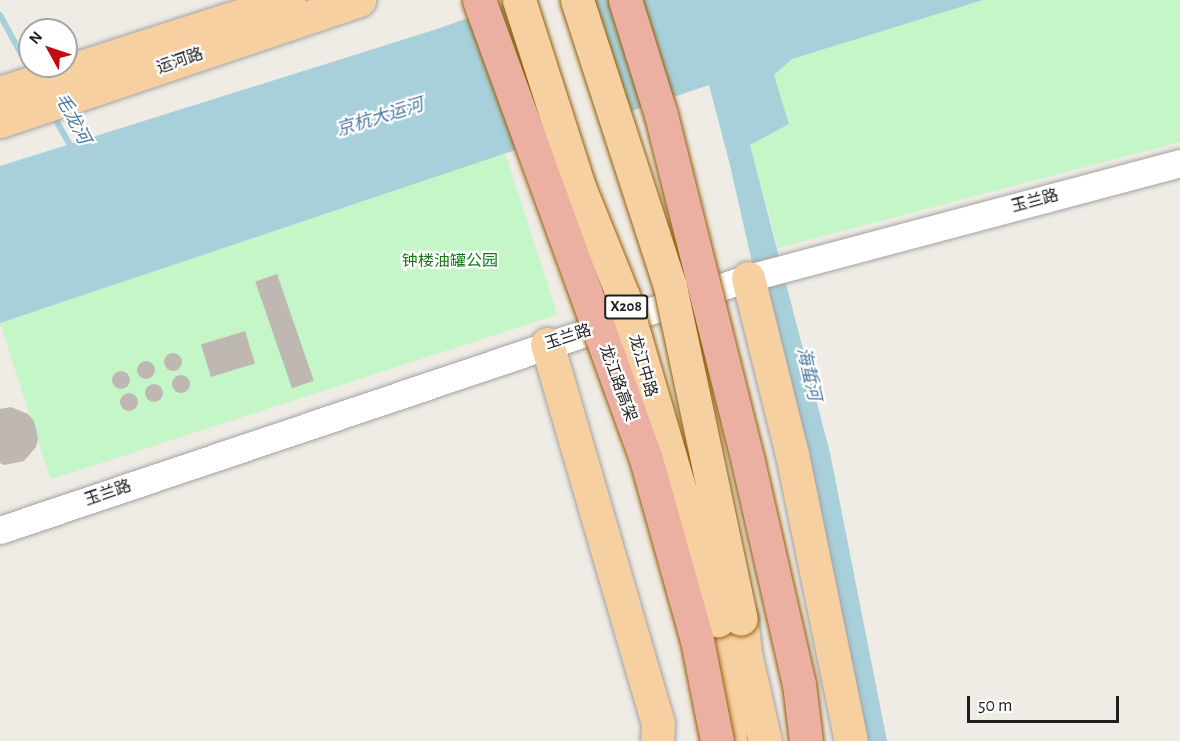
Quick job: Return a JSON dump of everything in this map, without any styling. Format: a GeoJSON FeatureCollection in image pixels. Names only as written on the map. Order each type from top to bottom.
{"type":"FeatureCollection","features":[{"type":"Feature","properties":{"kind":"highway","name":"龙江路高架"},"geometry":{"type":"LineString","coordinates":[[478,0],[646,459],[697,640],[717,741]]}},
{"type":"Feature","properties":{"kind":"highway"},"geometry":{"type":"LineString","coordinates":[[625,0],[661,115],[746,450],[799,684],[806,741]]}},
{"type":"Feature","properties":{"kind":"main road","name":"运河路"},"geometry":{"type":"LineString","coordinates":[[8,104],[285,5],[359,0]]}},
{"type":"Feature","properties":{"kind":"main road","name":"龙江中路"},"geometry":{"type":"LineString","coordinates":[[519,0],[579,187],[623,296],[729,619],[746,658],[765,741]]}},
{"type":"Feature","properties":{"kind":"main road","name":"龙江中路"},"geometry":{"type":"LineString","coordinates":[[577,0],[670,286],[729,619],[730,741]]}},
{"type":"Feature","properties":{"kind":"main road"},"geometry":{"type":"LineString","coordinates":[[750,277],[792,454],[851,741]]}},
{"type":"Feature","properties":{"kind":"main road"},"geometry":{"type":"LineString","coordinates":[[547,344],[658,723],[657,741]]}},
{"type":"Feature","properties":{"kind":"street","name":"玉兰路"},"geometry":{"type":"LineString","coordinates":[[0,530],[750,277],[1180,163]]}},
{"type":"Feature","properties":{"kind":"green space"},"geometry":{"type":"Polygon","coordinates":[[[983,0],[1180,0],[1180,142],[778,248],[750,145],[789,124],[774,75],[792,59],[983,0]]]}},
{"type":"Feature","properties":{"kind":"green space","name":"钟楼油罐公园"},"geometry":{"type":"Polygon","coordinates":[[[505,153],[558,315],[51,479],[0,324],[0,317],[505,153]]]}},
{"type":"Feature","properties":{"kind":"water"},"geometry":{"type":"Polygon","coordinates":[[[519,0],[983,0],[792,59],[774,75],[789,124],[750,145],[830,453],[887,741],[860,741],[730,165],[709,85],[0,323],[0,166],[434,30],[519,0]]]}},
{"type":"Feature","properties":{"kind":"pier"},"geometry":{"type":"Polygon","coordinates":[[[510,0],[589,0],[627,115],[550,141],[510,0]]]}},
{"type":"Feature","properties":{"kind":"building"},"geometry":{"type":"Polygon","coordinates":[[[277,274],[314,381],[292,388],[255,281],[277,274]]]}},
{"type":"Feature","properties":{"kind":"building"},"geometry":{"type":"Polygon","coordinates":[[[245,331],[255,364],[211,377],[201,344],[245,331]]]}},
{"type":"Feature","properties":{"kind":"building"},"geometry":{"type":"Polygon","coordinates":[[[173,353],[179,356],[182,362],[179,368],[173,371],[167,368],[164,362],[167,356],[173,353]]]}},
{"type":"Feature","properties":{"kind":"building"},"geometry":{"type":"Polygon","coordinates":[[[146,361],[152,364],[155,370],[152,376],[146,379],[140,376],[137,370],[140,364],[146,361]]]}},
{"type":"Feature","properties":{"kind":"building"},"geometry":{"type":"Polygon","coordinates":[[[121,371],[127,374],[130,380],[127,386],[121,389],[115,386],[112,380],[115,374],[121,371]]]}},
{"type":"Feature","properties":{"kind":"building"},"geometry":{"type":"Polygon","coordinates":[[[181,375],[187,378],[190,384],[187,390],[181,393],[175,390],[172,384],[175,378],[181,375]]]}},
{"type":"Feature","properties":{"kind":"building"},"geometry":{"type":"Polygon","coordinates":[[[154,384],[160,387],[163,393],[160,399],[154,402],[148,399],[145,393],[148,387],[154,384]]]}},
{"type":"Feature","properties":{"kind":"building"},"geometry":{"type":"Polygon","coordinates":[[[129,393],[135,396],[138,402],[135,408],[129,411],[123,408],[120,402],[123,396],[129,393]]]}},
{"type":"Feature","properties":{"kind":"building"},"geometry":{"type":"Polygon","coordinates":[[[11,407],[28,414],[34,421],[38,438],[36,447],[24,461],[4,465],[0,463],[0,409],[11,407]]]}},
{"type":"Feature","properties":{"kind":"waterway","name":"毛龙河"},"geometry":{"type":"LineString","coordinates":[[0,15],[18,48]]}},
{"type":"Feature","properties":{"kind":"waterway","name":"毛龙河"},"geometry":{"type":"LineString","coordinates":[[52,113],[72,149]]}},
{"type":"Feature","properties":{"kind":"water label","name":"京杭大运河"},"geometry":{"type":"Point","coordinates":[380,118]}},
{"type":"Feature","properties":{"kind":"water label","name":"海蜇河"},"geometry":{"type":"Point","coordinates":[808,374]}}]}
